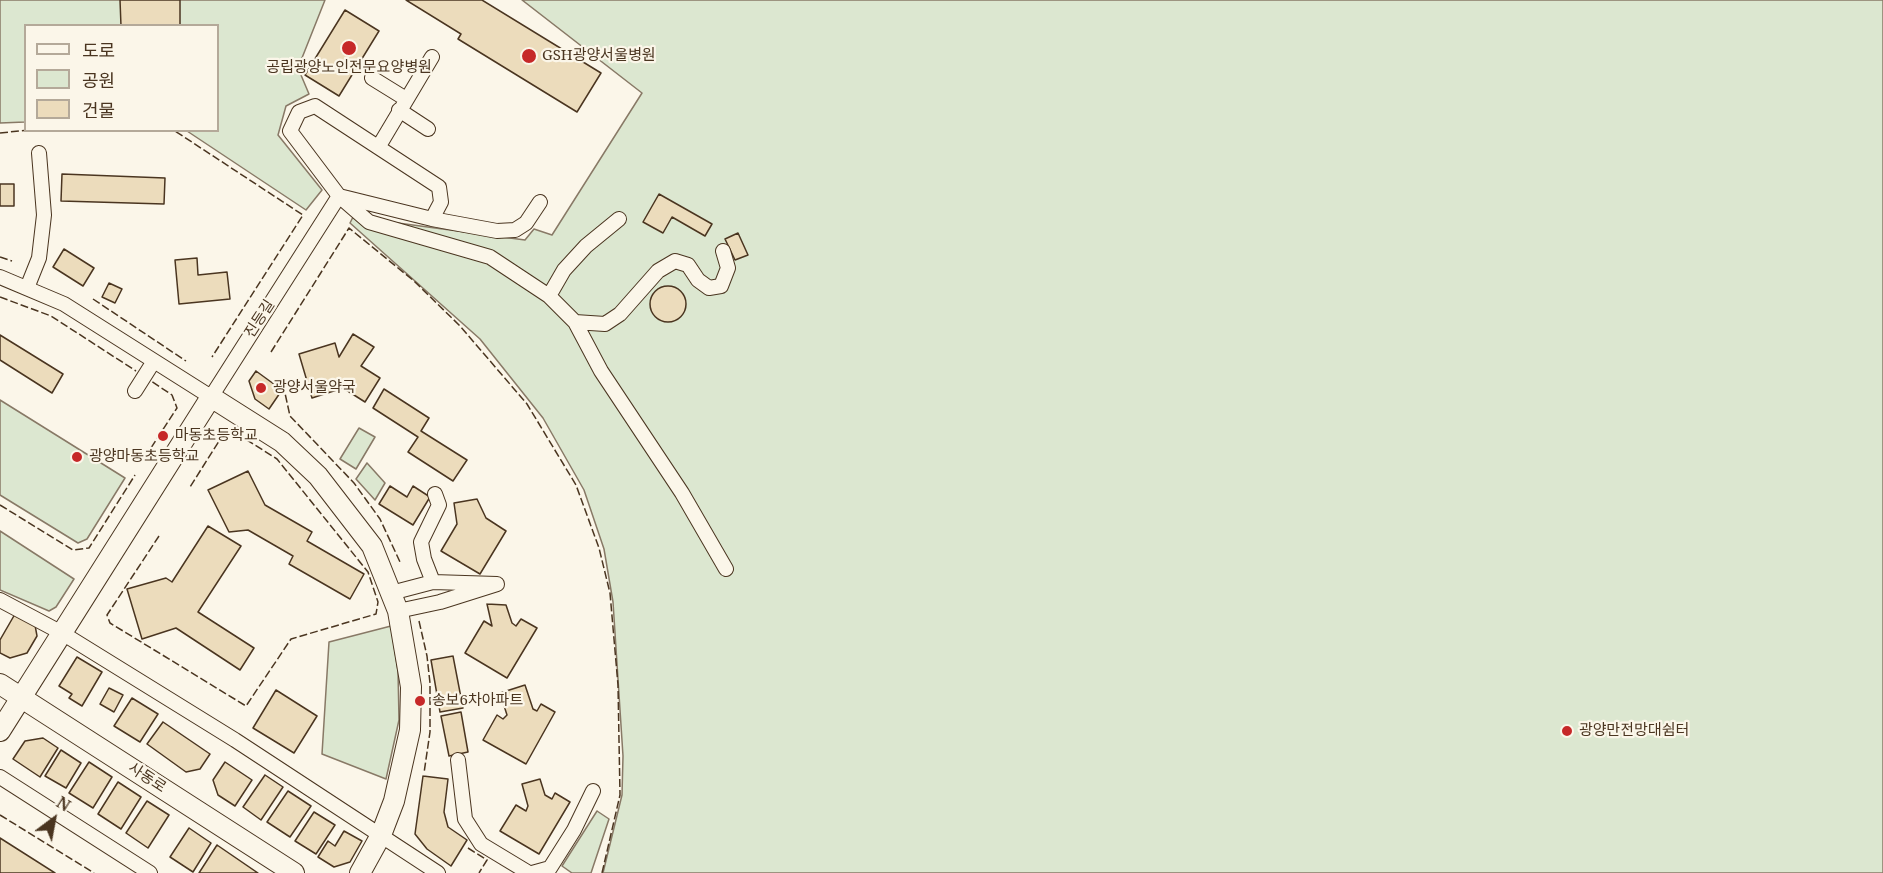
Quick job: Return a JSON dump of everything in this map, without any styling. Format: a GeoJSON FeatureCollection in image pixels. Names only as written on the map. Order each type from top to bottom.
{"type":"FeatureCollection","features":[{"type":"Feature","properties":{"kind":"street"},"geometry":{"type":"LineString","coordinates":[[379,146],[432,57]]}},
{"type":"Feature","properties":{"kind":"street"},"geometry":{"type":"LineString","coordinates":[[372,78],[428,129]]}},
{"type":"Feature","properties":{"kind":"street"},"geometry":{"type":"LineString","coordinates":[[432,219],[441,202],[439,187],[315,105],[299,112],[290,131],[339,196],[369,222],[490,258],[549,296],[575,322],[601,371],[682,493],[726,569]]}},
{"type":"Feature","properties":{"kind":"street"},"geometry":{"type":"LineString","coordinates":[[27,288],[39,258],[44,215],[39,153]]}},
{"type":"Feature","properties":{"kind":"street"},"geometry":{"type":"LineString","coordinates":[[339,196],[432,219],[497,231],[515,230],[526,224],[540,202]]}},
{"type":"Feature","properties":{"kind":"street","name":"진등길"},"geometry":{"type":"LineString","coordinates":[[0,731],[339,196]]}},
{"type":"Feature","properties":{"kind":"street"},"geometry":{"type":"LineString","coordinates":[[549,296],[564,270],[586,246],[619,219]]}},
{"type":"Feature","properties":{"kind":"street"},"geometry":{"type":"LineString","coordinates":[[575,322],[605,324],[620,314],[658,271],[675,261],[688,265],[698,279],[709,288],[721,286],[728,268],[723,251]]}},
{"type":"Feature","properties":{"kind":"street"},"geometry":{"type":"LineString","coordinates":[[0,277],[64,304],[282,442],[318,476],[372,546],[395,602],[411,687],[410,730],[394,801],[381,836],[360,873]]}},
{"type":"Feature","properties":{"kind":"street"},"geometry":{"type":"LineString","coordinates":[[135,391],[154,361]]}},
{"type":"Feature","properties":{"kind":"street"},"geometry":{"type":"LineString","coordinates":[[433,582],[424,560],[421,543],[439,504],[435,494]]}},
{"type":"Feature","properties":{"kind":"street"},"geometry":{"type":"LineString","coordinates":[[433,582],[497,584],[440,602],[395,602],[433,582]]}},
{"type":"Feature","properties":{"kind":"street"},"geometry":{"type":"LineString","coordinates":[[0,600],[62,633],[235,740],[438,873]]}},
{"type":"Feature","properties":{"kind":"street","name":"사동로"},"geometry":{"type":"LineString","coordinates":[[0,684],[294,873]]}},
{"type":"Feature","properties":{"kind":"street"},"geometry":{"type":"LineString","coordinates":[[458,760],[465,819],[482,844],[531,873],[550,868],[574,830],[593,791]]}},
{"type":"Feature","properties":{"kind":"street"},"geometry":{"type":"LineString","coordinates":[[0,777],[150,873]]}},
{"type":"Feature","properties":{"kind":"green space"},"geometry":{"type":"Polygon","coordinates":[[[0,0],[325,0],[298,68],[309,94],[286,106],[278,135],[322,190],[306,210],[189,132],[219,132],[219,24],[24,24],[24,122],[0,123],[0,0]]]}},
{"type":"Feature","properties":{"kind":"green space"},"geometry":{"type":"Polygon","coordinates":[[[522,0],[1883,0],[1883,873],[603,873],[622,795],[623,756],[613,602],[604,549],[584,490],[543,418],[480,339],[350,223],[353,217],[525,240],[534,229],[552,235],[642,93],[522,0]]]}},
{"type":"Feature","properties":{"kind":"green space"},"geometry":{"type":"Polygon","coordinates":[[[0,400],[125,478],[87,539],[78,543],[0,495],[0,400]]]}},
{"type":"Feature","properties":{"kind":"green space"},"geometry":{"type":"Polygon","coordinates":[[[359,428],[375,437],[356,469],[340,459],[359,428]]]}},
{"type":"Feature","properties":{"kind":"green space"},"geometry":{"type":"Polygon","coordinates":[[[367,463],[385,483],[375,500],[356,479],[367,463]]]}},
{"type":"Feature","properties":{"kind":"green space"},"geometry":{"type":"Polygon","coordinates":[[[0,531],[74,579],[56,607],[49,611],[0,590],[0,531]]]}},
{"type":"Feature","properties":{"kind":"green space"},"geometry":{"type":"Polygon","coordinates":[[[391,626],[398,671],[399,720],[386,779],[322,754],[329,642],[391,626]]]}},
{"type":"Feature","properties":{"kind":"green space"},"geometry":{"type":"Polygon","coordinates":[[[597,811],[609,819],[591,873],[572,873],[562,866],[597,811]]]}},
{"type":"Feature","properties":{"kind":"building"},"geometry":{"type":"Polygon","coordinates":[[[120,0],[180,0],[180,24],[121,24],[120,0]]]}},
{"type":"Feature","properties":{"kind":"building","name":"GSH광양서울병원"},"geometry":{"type":"Polygon","coordinates":[[[406,0],[482,0],[601,73],[577,112],[458,39],[461,34],[406,0]]]}},
{"type":"Feature","properties":{"kind":"building"},"geometry":{"type":"Polygon","coordinates":[[[345,10],[379,31],[339,96],[305,75],[345,10]]]}},
{"type":"Feature","properties":{"kind":"building"},"geometry":{"type":"Polygon","coordinates":[[[62,174],[165,178],[164,204],[61,201],[62,174]]]}},
{"type":"Feature","properties":{"kind":"building"},"geometry":{"type":"Polygon","coordinates":[[[0,184],[14,184],[14,206],[0,206],[0,184]]]}},
{"type":"Feature","properties":{"kind":"building"},"geometry":{"type":"Polygon","coordinates":[[[659,194],[712,224],[705,236],[672,217],[663,233],[643,222],[659,194]]]}},
{"type":"Feature","properties":{"kind":"building"},"geometry":{"type":"Polygon","coordinates":[[[738,233],[748,255],[735,260],[725,239],[738,233]]]}},
{"type":"Feature","properties":{"kind":"building"},"geometry":{"type":"Polygon","coordinates":[[[64,249],[94,268],[83,286],[53,267],[64,249]]]}},
{"type":"Feature","properties":{"kind":"building"},"geometry":{"type":"Polygon","coordinates":[[[197,258],[198,275],[227,272],[230,299],[179,304],[175,260],[197,258]]]}},
{"type":"Feature","properties":{"kind":"building"},"geometry":{"type":"Polygon","coordinates":[[[109,283],[122,289],[115,303],[102,297],[109,283]]]}},
{"type":"Feature","properties":{"kind":"building"},"geometry":{"type":"Polygon","coordinates":[[[668,286],[681,291],[686,304],[681,317],[668,322],[655,317],[650,304],[655,291],[668,286]]]}},
{"type":"Feature","properties":{"kind":"building"},"geometry":{"type":"Polygon","coordinates":[[[353,334],[374,347],[361,366],[380,378],[365,402],[343,388],[312,398],[299,354],[335,343],[339,357],[353,334]]]}},
{"type":"Feature","properties":{"kind":"building"},"geometry":{"type":"Polygon","coordinates":[[[0,335],[63,374],[52,393],[0,360],[0,335]]]}},
{"type":"Feature","properties":{"kind":"building"},"geometry":{"type":"Polygon","coordinates":[[[256,371],[282,390],[269,409],[255,399],[249,381],[256,371]]]}},
{"type":"Feature","properties":{"kind":"building"},"geometry":{"type":"Polygon","coordinates":[[[384,389],[429,418],[421,431],[467,460],[453,481],[408,452],[418,437],[373,408],[384,389]]]}},
{"type":"Feature","properties":{"kind":"building"},"geometry":{"type":"Polygon","coordinates":[[[248,471],[265,505],[312,532],[307,541],[364,574],[350,599],[289,564],[293,556],[248,530],[229,532],[208,490],[248,471]]]}},
{"type":"Feature","properties":{"kind":"building"},"geometry":{"type":"Polygon","coordinates":[[[390,486],[407,497],[413,486],[430,497],[413,525],[379,504],[390,486]]]}},
{"type":"Feature","properties":{"kind":"building"},"geometry":{"type":"Polygon","coordinates":[[[477,499],[486,518],[506,531],[480,574],[441,551],[457,524],[454,503],[477,499]]]}},
{"type":"Feature","properties":{"kind":"building"},"geometry":{"type":"Polygon","coordinates":[[[208,526],[241,546],[198,612],[254,648],[240,670],[176,628],[142,639],[127,589],[166,578],[172,582],[208,526]]]}},
{"type":"Feature","properties":{"kind":"building"},"geometry":{"type":"Polygon","coordinates":[[[487,604],[506,605],[512,623],[516,626],[521,619],[537,628],[507,678],[465,653],[484,621],[492,626],[487,604]]]}},
{"type":"Feature","properties":{"kind":"building"},"geometry":{"type":"Polygon","coordinates":[[[15,614],[35,625],[37,636],[27,653],[10,658],[0,653],[0,640],[15,614]]]}},
{"type":"Feature","properties":{"kind":"building"},"geometry":{"type":"Polygon","coordinates":[[[453,656],[463,708],[440,712],[431,660],[453,656]]]}},
{"type":"Feature","properties":{"kind":"building"},"geometry":{"type":"Polygon","coordinates":[[[77,657],[102,672],[82,706],[69,698],[72,694],[59,686],[77,657]]]}},
{"type":"Feature","properties":{"kind":"building"},"geometry":{"type":"Polygon","coordinates":[[[525,685],[533,709],[537,711],[541,704],[555,712],[526,764],[483,740],[497,715],[503,719],[507,715],[500,693],[525,685]]]}},
{"type":"Feature","properties":{"kind":"building"},"geometry":{"type":"Polygon","coordinates":[[[109,688],[123,695],[114,712],[100,704],[109,688]]]}},
{"type":"Feature","properties":{"kind":"building"},"geometry":{"type":"Polygon","coordinates":[[[276,690],[317,716],[294,753],[253,728],[276,690]]]}},
{"type":"Feature","properties":{"kind":"building"},"geometry":{"type":"Polygon","coordinates":[[[132,698],[158,714],[140,742],[114,726],[132,698]]]}},
{"type":"Feature","properties":{"kind":"building"},"geometry":{"type":"Polygon","coordinates":[[[461,712],[468,752],[449,756],[441,716],[461,712]]]}},
{"type":"Feature","properties":{"kind":"building"},"geometry":{"type":"Polygon","coordinates":[[[163,722],[210,754],[200,769],[186,772],[147,744],[163,722]]]}},
{"type":"Feature","properties":{"kind":"building"},"geometry":{"type":"Polygon","coordinates":[[[43,738],[58,748],[40,777],[13,759],[25,741],[43,738]]]}},
{"type":"Feature","properties":{"kind":"building"},"geometry":{"type":"Polygon","coordinates":[[[61,750],[81,763],[66,788],[45,776],[61,750]]]}},
{"type":"Feature","properties":{"kind":"building"},"geometry":{"type":"Polygon","coordinates":[[[89,762],[112,777],[93,808],[69,793],[89,762]]]}},
{"type":"Feature","properties":{"kind":"building"},"geometry":{"type":"Polygon","coordinates":[[[225,762],[252,780],[235,806],[218,795],[213,780],[225,762]]]}},
{"type":"Feature","properties":{"kind":"building"},"geometry":{"type":"Polygon","coordinates":[[[265,775],[283,787],[261,820],[243,807],[265,775]]]}},
{"type":"Feature","properties":{"kind":"building"},"geometry":{"type":"Polygon","coordinates":[[[423,776],[448,779],[444,812],[448,827],[467,840],[451,866],[427,849],[415,834],[423,776]]]}},
{"type":"Feature","properties":{"kind":"building"},"geometry":{"type":"Polygon","coordinates":[[[540,779],[545,795],[552,799],[555,793],[570,802],[539,854],[500,831],[516,805],[526,811],[528,806],[522,784],[540,779]]]}},
{"type":"Feature","properties":{"kind":"building"},"geometry":{"type":"Polygon","coordinates":[[[118,782],[141,797],[121,829],[98,814],[118,782]]]}},
{"type":"Feature","properties":{"kind":"building"},"geometry":{"type":"Polygon","coordinates":[[[288,791],[311,806],[290,837],[267,822],[288,791]]]}},
{"type":"Feature","properties":{"kind":"building"},"geometry":{"type":"Polygon","coordinates":[[[147,801],[169,815],[148,848],[126,833],[147,801]]]}},
{"type":"Feature","properties":{"kind":"building"},"geometry":{"type":"Polygon","coordinates":[[[314,812],[335,825],[316,854],[295,841],[314,812]]]}},
{"type":"Feature","properties":{"kind":"building"},"geometry":{"type":"Polygon","coordinates":[[[189,828],[211,843],[193,872],[170,857],[189,828]]]}},
{"type":"Feature","properties":{"kind":"building"},"geometry":{"type":"Polygon","coordinates":[[[344,831],[362,841],[350,862],[334,867],[318,857],[328,841],[335,846],[344,831]]]}},
{"type":"Feature","properties":{"kind":"building"},"geometry":{"type":"Polygon","coordinates":[[[0,838],[55,873],[0,873],[0,838]]]}},
{"type":"Feature","properties":{"kind":"building"},"geometry":{"type":"Polygon","coordinates":[[[217,845],[258,873],[199,873],[217,845]]]}},
{"type":"Feature","properties":{"kind":"fence"},"geometry":{"type":"LineString","coordinates":[[0,133],[24,131]]}},
{"type":"Feature","properties":{"kind":"fence"},"geometry":{"type":"LineString","coordinates":[[177,132],[303,215],[212,357]]}},
{"type":"Feature","properties":{"kind":"fence"},"geometry":{"type":"LineString","coordinates":[[271,352],[349,228],[414,281],[460,326],[527,404],[576,485],[599,548],[610,593],[618,685],[620,795],[602,873]]}},
{"type":"Feature","properties":{"kind":"fence"},"geometry":{"type":"LineString","coordinates":[[0,257],[12,261]]}},
{"type":"Feature","properties":{"kind":"fence"},"geometry":{"type":"LineString","coordinates":[[0,297],[51,316],[136,371]]}},
{"type":"Feature","properties":{"kind":"fence"},"geometry":{"type":"LineString","coordinates":[[93,299],[186,361]]}},
{"type":"Feature","properties":{"kind":"fence"},"geometry":{"type":"LineString","coordinates":[[145,457],[177,408],[172,395],[151,381]]}},
{"type":"Feature","properties":{"kind":"fence"},"geometry":{"type":"LineString","coordinates":[[283,384],[290,416],[354,483],[380,519],[400,562]]}},
{"type":"Feature","properties":{"kind":"fence"},"geometry":{"type":"LineString","coordinates":[[159,536],[107,615],[110,623],[246,706],[291,639],[376,614],[378,602],[368,572],[277,459],[231,430],[221,438],[190,487]]}},
{"type":"Feature","properties":{"kind":"fence"},"geometry":{"type":"LineString","coordinates":[[0,505],[73,550],[89,548],[135,475]]}},
{"type":"Feature","properties":{"kind":"fence"},"geometry":{"type":"LineString","coordinates":[[419,621],[430,683],[430,732],[424,773]]}},
{"type":"Feature","properties":{"kind":"fence"},"geometry":{"type":"LineString","coordinates":[[0,815],[94,873]]}},
{"type":"Feature","properties":{"kind":"fence"},"geometry":{"type":"LineString","coordinates":[[468,848],[487,860],[479,873]]}},
{"type":"Feature","properties":{"kind":"place","name":"공립광양노인전문요양병원"},"geometry":{"type":"Point","coordinates":[349,48]}},
{"type":"Feature","properties":{"kind":"place","name":"GSH광양서울병원"},"geometry":{"type":"Point","coordinates":[529,56]}},
{"type":"Feature","properties":{"kind":"place","name":"광양서울약국"},"geometry":{"type":"Point","coordinates":[261,388]}},
{"type":"Feature","properties":{"kind":"place","name":"마동초등학교"},"geometry":{"type":"Point","coordinates":[163,436]}},
{"type":"Feature","properties":{"kind":"place","name":"광양마동초등학교"},"geometry":{"type":"Point","coordinates":[77,457]}},
{"type":"Feature","properties":{"kind":"place","name":"송보6차아파트"},"geometry":{"type":"Point","coordinates":[420,701]}},
{"type":"Feature","properties":{"kind":"place","name":"광양만전망대쉼터"},"geometry":{"type":"Point","coordinates":[1567,731]}}]}
